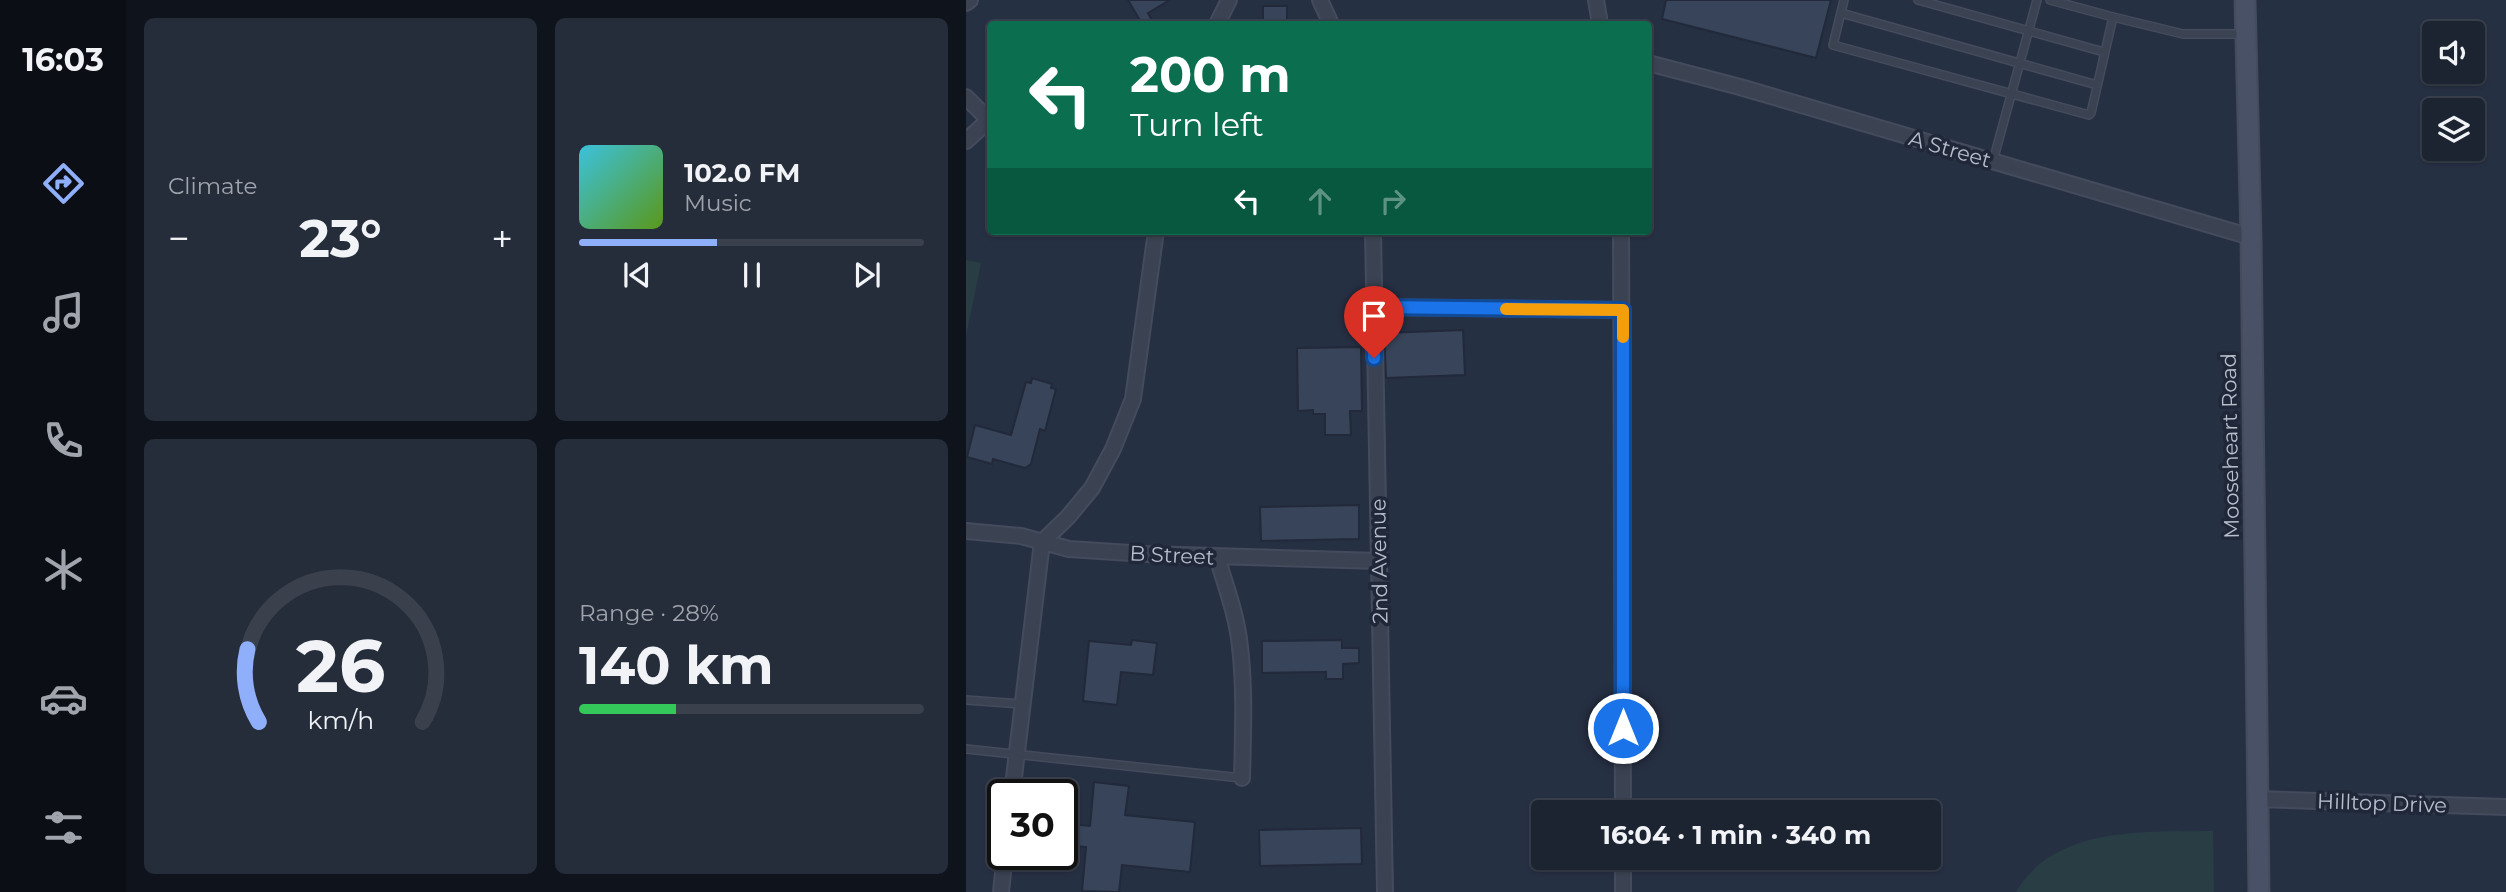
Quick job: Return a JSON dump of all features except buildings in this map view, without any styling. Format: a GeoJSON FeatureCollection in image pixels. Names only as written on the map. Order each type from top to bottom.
{"type":"FeatureCollection","features":[{"type":"Feature","properties":{"kind":"main road","name":"Mooseheart Road"},"geometry":{"type":"LineString","coordinates":[[2245,0],[2251,237],[2259,892]]}},
{"type":"Feature","properties":{"kind":"street"},"geometry":{"type":"LineString","coordinates":[[1218,21],[1229,0]]}},
{"type":"Feature","properties":{"kind":"street"},"geometry":{"type":"LineString","coordinates":[[1320,0],[1330,21]]}},
{"type":"Feature","properties":{"kind":"street"},"geometry":{"type":"LineString","coordinates":[[1596,0],[1600,21]]}},
{"type":"Feature","properties":{"kind":"street","name":"A Street"},"geometry":{"type":"LineString","coordinates":[[1652,64],[1740,87],[2251,237]]}},
{"type":"Feature","properties":{"kind":"street"},"geometry":{"type":"LineString","coordinates":[[966,97],[987,117]]}},
{"type":"Feature","properties":{"kind":"street"},"geometry":{"type":"LineString","coordinates":[[966,141],[987,123]]}},
{"type":"Feature","properties":{"kind":"street"},"geometry":{"type":"LineString","coordinates":[[1013,779],[1042,542],[1092,488],[1113,449],[1133,398],[1155,235]]}},
{"type":"Feature","properties":{"kind":"street","name":"2nd Avenue"},"geometry":{"type":"LineString","coordinates":[[1373,235],[1385,892]]}},
{"type":"Feature","properties":{"kind":"street"},"geometry":{"type":"LineString","coordinates":[[1621,235],[1623,800]]}},
{"type":"Feature","properties":{"kind":"street"},"geometry":{"type":"LineString","coordinates":[[1373,307],[1623,310]]}},
{"type":"Feature","properties":{"kind":"street","name":"B Street"},"geometry":{"type":"LineString","coordinates":[[966,531],[1021,536],[1069,549],[1217,557],[1379,561]]}},
{"type":"Feature","properties":{"kind":"street"},"geometry":{"type":"LineString","coordinates":[[1217,557],[1231,600],[1240,647],[1242,778]]}},
{"type":"Feature","properties":{"kind":"street","name":"Hilltop Drive"},"geometry":{"type":"LineString","coordinates":[[2257,799],[2506,807]]}},
{"type":"Feature","properties":{"kind":"street"},"geometry":{"type":"LineString","coordinates":[[1001,892],[1003,870]]}},
{"type":"Feature","properties":{"kind":"street"},"geometry":{"type":"LineString","coordinates":[[1623,870],[1623,892]]}},
{"type":"Feature","properties":{"kind":"lane"},"geometry":{"type":"LineString","coordinates":[[1844,0],[1833,45],[2089,115],[2113,17]]}},
{"type":"Feature","properties":{"kind":"lane"},"geometry":{"type":"LineString","coordinates":[[1918,0],[2104,52]]}},
{"type":"Feature","properties":{"kind":"lane"},"geometry":{"type":"LineString","coordinates":[[1993,162],[2037,0]]}},
{"type":"Feature","properties":{"kind":"lane"},"geometry":{"type":"LineString","coordinates":[[2050,0],[2183,34],[2246,34]]}},
{"type":"Feature","properties":{"kind":"lane"},"geometry":{"type":"LineString","coordinates":[[1841,13],[2097,85]]}},
{"type":"Feature","properties":{"kind":"lane"},"geometry":{"type":"LineString","coordinates":[[966,700],[1022,704]]}},
{"type":"Feature","properties":{"kind":"lane"},"geometry":{"type":"LineString","coordinates":[[966,749],[1242,778]]}},
{"type":"Feature","properties":{"kind":"green space"},"geometry":{"type":"Polygon","coordinates":[[[966,260],[981,263],[966,336],[966,260]]]}},
{"type":"Feature","properties":{"kind":"green space"},"geometry":{"type":"Polygon","coordinates":[[[2213,831],[2214,892],[2016,892],[2033,870],[2054,854],[2078,844],[2132,833],[2213,831]]]}},
{"type":"Feature","properties":{"kind":"slow traffic"},"geometry":{"type":"LineString","coordinates":[[1506,309],[1623,310],[1623,337]]}},
{"type":"Feature","properties":{"kind":"route"},"geometry":{"type":"LineString","coordinates":[[1374,358],[1373,307],[1623,310],[1623,728]]}}]}
